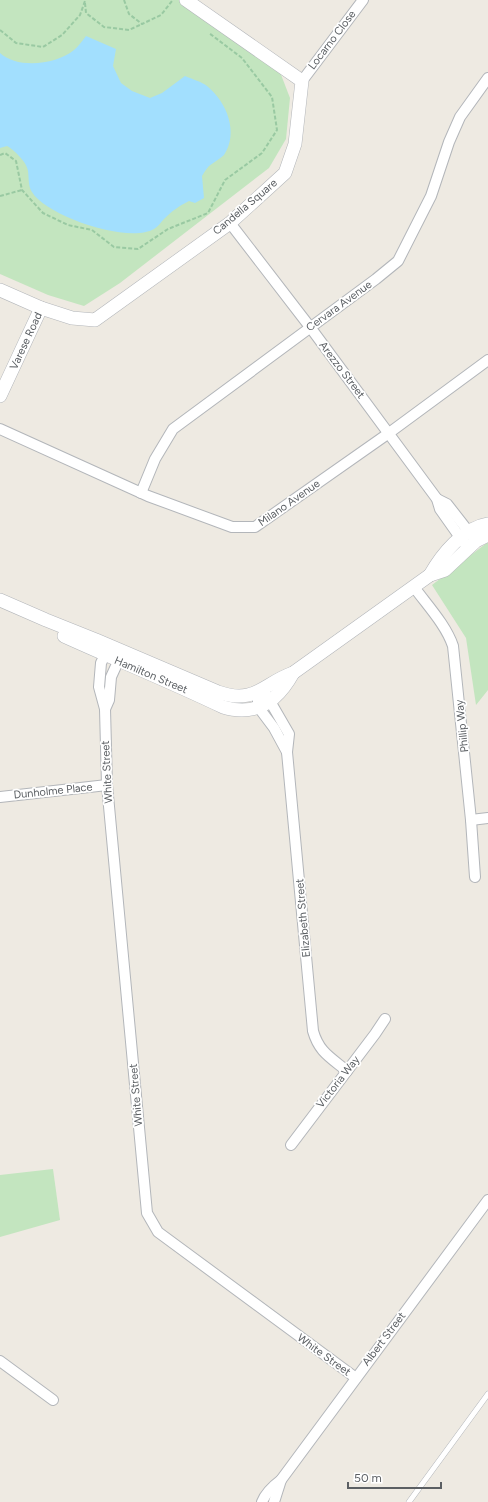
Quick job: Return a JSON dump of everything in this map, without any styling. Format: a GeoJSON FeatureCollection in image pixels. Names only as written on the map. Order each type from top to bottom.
{"type":"FeatureCollection","features":[{"type":"Feature","properties":{"kind":"street","name":"Locarno Close"},"geometry":{"type":"LineString","coordinates":[[302,81],[363,0]]}},
{"type":"Feature","properties":{"kind":"street"},"geometry":{"type":"LineString","coordinates":[[182,2],[302,81]]}},
{"type":"Feature","properties":{"kind":"street","name":"Cervara Avenue"},"geometry":{"type":"LineString","coordinates":[[141,493],[155,458],[173,429],[391,268],[398,261],[431,196],[449,142],[460,117],[488,78]]}},
{"type":"Feature","properties":{"kind":"street","name":"Candella Square"},"geometry":{"type":"LineString","coordinates":[[0,290],[41,308],[72,318],[95,320],[230,223],[285,173],[295,144],[302,81]]}},
{"type":"Feature","properties":{"kind":"street","name":"Arezzo Street"},"geometry":{"type":"LineString","coordinates":[[230,223],[389,433],[437,499],[440,509],[468,539]]}},
{"type":"Feature","properties":{"kind":"street","name":"Varese Road"},"geometry":{"type":"LineString","coordinates":[[0,396],[41,308]]}},
{"type":"Feature","properties":{"kind":"street","name":"Milano Avenue"},"geometry":{"type":"LineString","coordinates":[[0,430],[141,493],[232,528],[255,527],[389,433],[488,360]]}},
{"type":"Feature","properties":{"kind":"street","name":"Hamilton Street"},"geometry":{"type":"LineString","coordinates":[[120,656],[228,696],[246,696],[261,690],[280,678],[293,673],[430,575],[445,570],[476,526],[488,524]]}},
{"type":"Feature","properties":{"kind":"street","name":"Hamilton Street"},"geometry":{"type":"LineString","coordinates":[[468,539],[488,535]]}},
{"type":"Feature","properties":{"kind":"street","name":"Phillip Way"},"geometry":{"type":"LineString","coordinates":[[414,587],[445,630],[453,646],[471,820],[475,877]]}},
{"type":"Feature","properties":{"kind":"street","name":"Hamilton Street"},"geometry":{"type":"LineString","coordinates":[[0,600],[22,614],[120,656],[162,679],[223,707],[244,711],[259,708],[286,685],[293,673]]}},
{"type":"Feature","properties":{"kind":"street","name":"Hamilton Street"},"geometry":{"type":"LineString","coordinates":[[0,609],[22,614]]}},
{"type":"Feature","properties":{"kind":"street","name":"White Street"},"geometry":{"type":"LineString","coordinates":[[107,650],[101,663],[99,680],[101,696],[105,709],[107,785],[147,1213],[158,1232],[356,1378]]}},
{"type":"Feature","properties":{"kind":"street","name":"White Street"},"geometry":{"type":"LineString","coordinates":[[105,709],[109,700],[111,677],[120,656]]}},
{"type":"Feature","properties":{"kind":"street"},"geometry":{"type":"LineString","coordinates":[[259,708],[258,701],[261,690]]}},
{"type":"Feature","properties":{"kind":"street","name":"Elizabeth Street"},"geometry":{"type":"LineString","coordinates":[[261,690],[270,700],[289,734],[287,752],[313,1031],[316,1042],[323,1052],[347,1071]]}},
{"type":"Feature","properties":{"kind":"street","name":"Elizabeth Street"},"geometry":{"type":"LineString","coordinates":[[259,708],[274,728],[287,752]]}},
{"type":"Feature","properties":{"kind":"street","name":"Dunholme Place"},"geometry":{"type":"LineString","coordinates":[[0,797],[107,785]]}},
{"type":"Feature","properties":{"kind":"street"},"geometry":{"type":"LineString","coordinates":[[471,820],[488,818]]}},
{"type":"Feature","properties":{"kind":"street","name":"Victoria Way"},"geometry":{"type":"LineString","coordinates":[[291,1145],[385,1019]]}},
{"type":"Feature","properties":{"kind":"street","name":"Albert Street"},"geometry":{"type":"LineString","coordinates":[[262,1502],[264,1495],[281,1480],[488,1200]]}},
{"type":"Feature","properties":{"kind":"street"},"geometry":{"type":"LineString","coordinates":[[0,1361],[7,1364],[53,1400]]}},
{"type":"Feature","properties":{"kind":"street","name":"Albert Street"},"geometry":{"type":"LineString","coordinates":[[274,1502],[281,1480]]}},
{"type":"Feature","properties":{"kind":"lane"},"geometry":{"type":"LineString","coordinates":[[409,1502],[488,1394]]}},
{"type":"Feature","properties":{"kind":"path"},"geometry":{"type":"LineString","coordinates":[[124,0],[129,14],[142,24]]}},
{"type":"Feature","properties":{"kind":"path"},"geometry":{"type":"LineString","coordinates":[[85,1],[86,13],[104,27],[129,30],[161,15],[172,0],[182,2]]}},
{"type":"Feature","properties":{"kind":"path"},"geometry":{"type":"LineString","coordinates":[[0,30],[16,44],[43,47],[62,35],[80,16],[85,1]]}},
{"type":"Feature","properties":{"kind":"path"},"geometry":{"type":"LineString","coordinates":[[0,155],[5,153],[16,161],[22,190],[43,213],[68,224],[92,230],[114,247],[138,249],[168,229],[208,213],[225,180],[262,153],[277,130],[272,97],[242,58],[205,30]]}},
{"type":"Feature","properties":{"kind":"path"},"geometry":{"type":"LineString","coordinates":[[0,196],[22,190]]}},
{"type":"Feature","properties":{"kind":"green space"},"geometry":{"type":"Polygon","coordinates":[[[0,0],[179,0],[280,72],[290,98],[286,139],[269,168],[120,283],[84,306],[48,295],[0,274],[0,0]]]}},
{"type":"Feature","properties":{"kind":"green space"},"geometry":{"type":"Polygon","coordinates":[[[488,542],[488,690],[476,705],[466,638],[432,585],[488,542]]]}},
{"type":"Feature","properties":{"kind":"green space"},"geometry":{"type":"Polygon","coordinates":[[[53,1169],[60,1220],[0,1237],[0,1175],[53,1169]]]}},
{"type":"Feature","properties":{"kind":"water"},"geometry":{"type":"Polygon","coordinates":[[[86,36],[116,49],[113,66],[121,83],[132,91],[150,98],[162,93],[185,76],[200,82],[214,93],[220,100],[229,118],[230,137],[224,155],[209,166],[202,176],[204,198],[195,203],[189,201],[176,209],[154,229],[142,233],[126,233],[88,225],[53,210],[40,201],[32,192],[29,185],[27,168],[20,157],[7,146],[0,148],[0,53],[7,58],[26,63],[47,62],[66,55],[76,49],[86,36]]]}}]}
